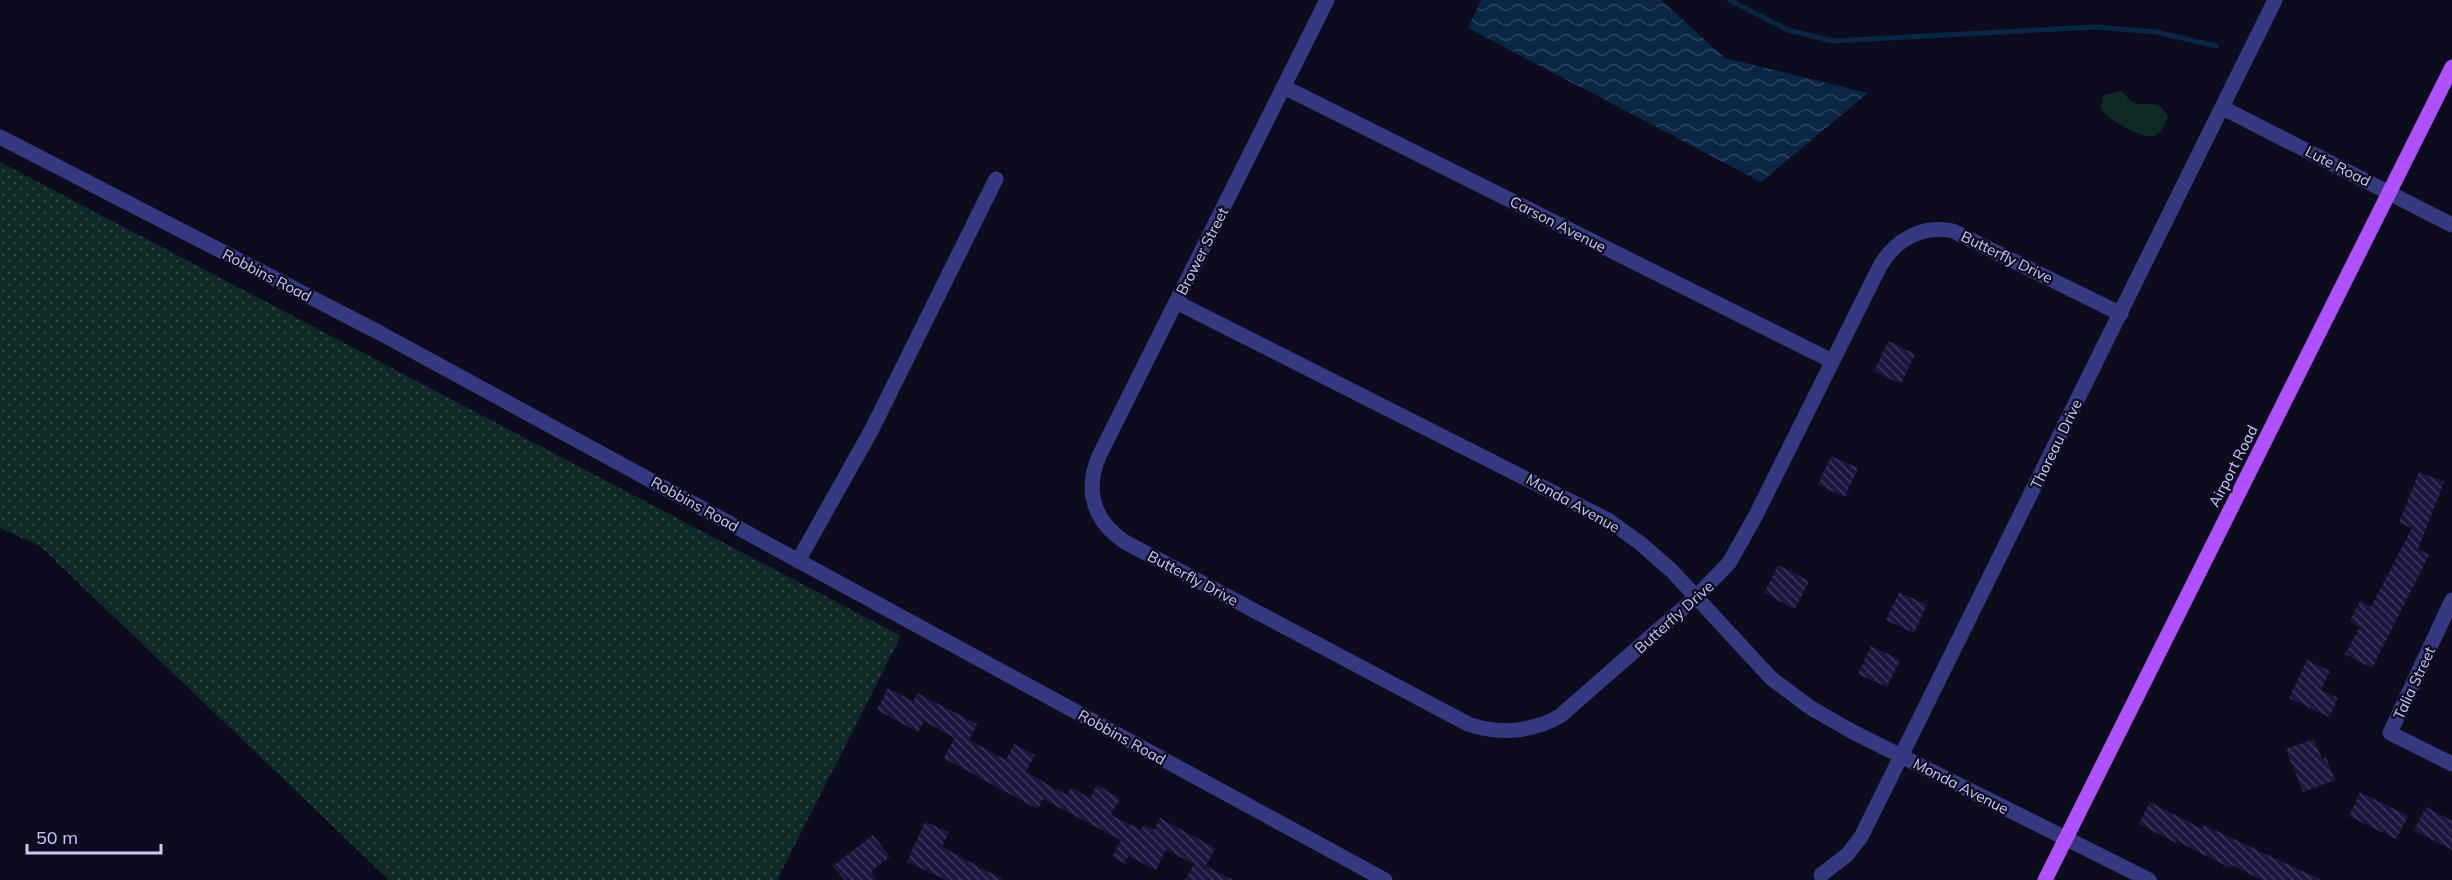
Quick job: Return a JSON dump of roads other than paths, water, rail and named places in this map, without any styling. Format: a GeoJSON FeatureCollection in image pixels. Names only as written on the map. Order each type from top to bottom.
{"type":"FeatureCollection","features":[{"type":"Feature","properties":{"kind":"main road","name":"Airport Road"},"geometry":{"type":"LineString","coordinates":[[2045,880],[2391,193],[2452,67]]}},
{"type":"Feature","properties":{"kind":"street","name":"Brower Street"},"geometry":{"type":"LineString","coordinates":[[1093,505],[1091,487],[1097,462],[1327,0]]}},
{"type":"Feature","properties":{"kind":"street","name":"Thoreau Drive"},"geometry":{"type":"LineString","coordinates":[[1821,875],[1854,848],[1902,756],[2276,0]]}},
{"type":"Feature","properties":{"kind":"street","name":"Carson Avenue"},"geometry":{"type":"LineString","coordinates":[[1284,87],[1832,361]]}},
{"type":"Feature","properties":{"kind":"street","name":"Lute Road"},"geometry":{"type":"LineString","coordinates":[[2223,108],[2452,225]]}},
{"type":"Feature","properties":{"kind":"street","name":"Robbins Road"},"geometry":{"type":"LineString","coordinates":[[0,137],[380,333],[1385,880]]}},
{"type":"Feature","properties":{"kind":"street"},"geometry":{"type":"LineString","coordinates":[[798,561],[871,431],[996,179]]}},
{"type":"Feature","properties":{"kind":"street","name":"Butterfly Drive"},"geometry":{"type":"LineString","coordinates":[[1093,505],[1105,526],[1125,542],[1461,721],[1492,730],[1524,729],[1560,716],[1723,571],[1746,535],[1885,257],[1902,240],[1927,231],[1947,230],[1966,237],[2121,314]]}},
{"type":"Feature","properties":{"kind":"street","name":"Monda Avenue"},"geometry":{"type":"LineString","coordinates":[[1176,302],[1597,513],[1650,551],[1763,670],[1785,689],[1828,719],[2149,880]]}},
{"type":"Feature","properties":{"kind":"street","name":"Talia Street"},"geometry":{"type":"LineString","coordinates":[[2452,600],[2390,733],[2452,764]]}},
{"type":"Feature","properties":{"kind":"water"},"geometry":{"type":"Polygon","coordinates":[[[1481,0],[1661,0],[1725,58],[1868,93],[1761,182],[1468,28],[1481,0]]]}},
{"type":"Feature","properties":{"kind":"waterway"},"geometry":{"type":"LineString","coordinates":[[1729,0],[1788,30],[1833,41],[2094,27],[2156,32],[2216,46]]}}]}
